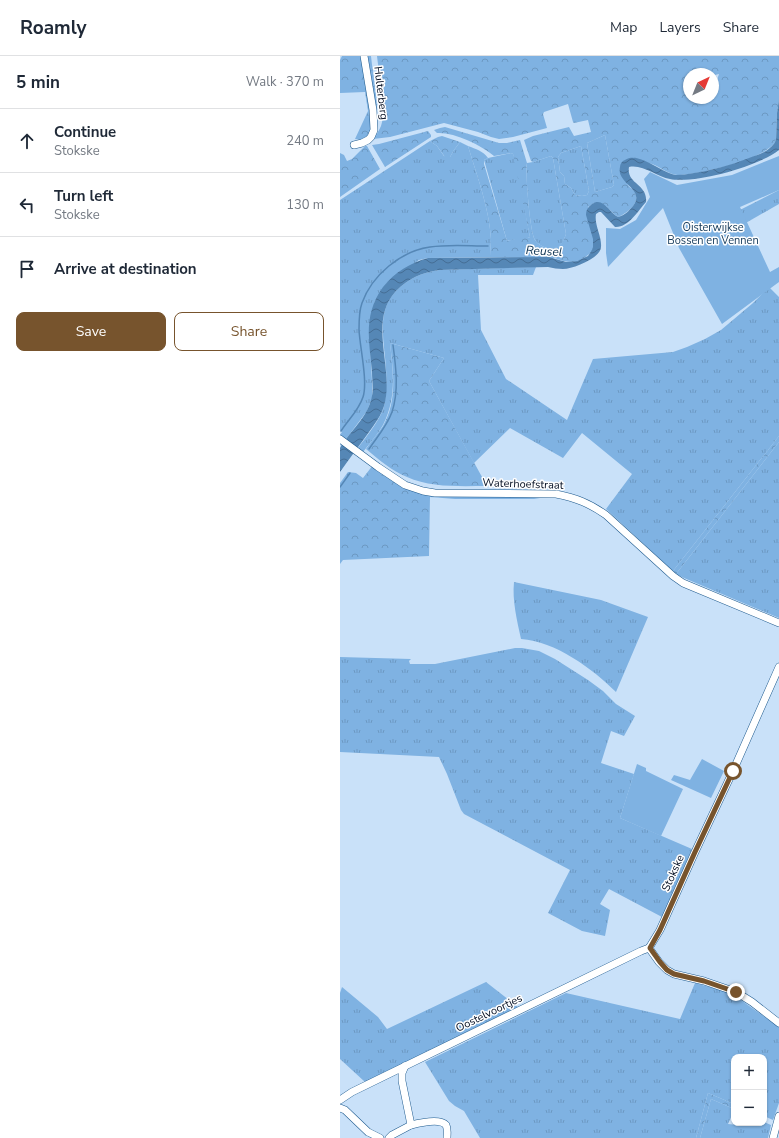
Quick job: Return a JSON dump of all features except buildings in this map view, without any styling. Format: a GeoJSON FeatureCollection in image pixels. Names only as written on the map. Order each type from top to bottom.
{"type":"FeatureCollection","features":[{"type":"Feature","properties":{"kind":"street","name":"Hulterberg"},"geometry":{"type":"LineString","coordinates":[[354,145],[362,144],[368,140],[374,130],[372,104],[364,56]]}},
{"type":"Feature","properties":{"kind":"street","name":"Waterhoefstraat"},"geometry":{"type":"LineString","coordinates":[[340,439],[405,485],[423,491],[434,493],[556,494],[582,500],[606,515],[673,576],[683,583],[779,623]]}},
{"type":"Feature","properties":{"kind":"street","name":"Stokske"},"geometry":{"type":"LineString","coordinates":[[650,948],[660,930],[733,771],[779,667]]}},
{"type":"Feature","properties":{"kind":"street"},"geometry":{"type":"LineString","coordinates":[[650,948],[667,970],[674,974],[704,981],[736,992],[752,1002],[779,1023]]}},
{"type":"Feature","properties":{"kind":"street","name":"Oostelvoortjes"},"geometry":{"type":"LineString","coordinates":[[340,1100],[352,1092],[405,1066],[641,951],[650,948]]}},
{"type":"Feature","properties":{"kind":"street"},"geometry":{"type":"LineString","coordinates":[[405,1066],[402,1073],[402,1081],[411,1125]]}},
{"type":"Feature","properties":{"kind":"street"},"geometry":{"type":"LineString","coordinates":[[340,1108],[345,1110],[368,1132],[380,1138]]}},
{"type":"Feature","properties":{"kind":"street"},"geometry":{"type":"LineString","coordinates":[[773,1138],[779,1116]]}},
{"type":"Feature","properties":{"kind":"street"},"geometry":{"type":"LineString","coordinates":[[389,1138],[411,1125],[429,1122],[441,1122],[445,1125],[447,1129],[447,1138]]}},
{"type":"Feature","properties":{"kind":"green space"},"geometry":{"type":"Polygon","coordinates":[[[342,56],[371,56],[377,110],[375,123],[372,129],[362,140],[355,139],[368,111],[365,92],[340,93],[340,60],[342,56]]]}},
{"type":"Feature","properties":{"kind":"green space"},"geometry":{"type":"Polygon","coordinates":[[[377,56],[779,56],[779,99],[776,140],[771,147],[731,165],[700,172],[677,175],[649,163],[625,160],[625,174],[627,183],[636,195],[635,203],[629,210],[618,217],[606,206],[594,203],[588,207],[594,242],[592,251],[580,260],[571,262],[555,258],[490,257],[491,239],[488,215],[468,146],[482,152],[488,158],[484,160],[484,164],[507,241],[530,237],[513,154],[511,153],[494,156],[467,140],[444,133],[437,133],[434,130],[445,127],[499,143],[520,140],[527,163],[528,202],[533,235],[535,240],[544,247],[555,248],[561,244],[566,234],[553,158],[551,156],[533,162],[531,161],[524,140],[533,136],[569,127],[574,136],[591,132],[588,120],[574,123],[568,104],[544,112],[543,114],[547,128],[513,137],[499,139],[444,123],[390,137],[373,139],[381,126],[383,119],[382,92],[377,56]],[[605,135],[587,143],[595,192],[614,185],[605,135]],[[581,146],[561,153],[558,157],[560,172],[564,176],[565,184],[571,188],[575,195],[582,196],[587,195],[589,191],[581,146]]]}},
{"type":"Feature","properties":{"kind":"green space"},"geometry":{"type":"Polygon","coordinates":[[[428,131],[431,137],[385,167],[372,145],[379,144],[428,131]]]}},
{"type":"Feature","properties":{"kind":"green space"},"geometry":{"type":"Polygon","coordinates":[[[605,135],[614,185],[595,192],[587,143],[605,135]]]}},
{"type":"Feature","properties":{"kind":"green space"},"geometry":{"type":"Polygon","coordinates":[[[442,136],[460,142],[450,157],[445,157],[437,146],[430,141],[442,136]]]}},
{"type":"Feature","properties":{"kind":"green space"},"geometry":{"type":"Polygon","coordinates":[[[430,141],[437,146],[444,156],[450,157],[460,142],[468,146],[488,215],[491,239],[490,257],[428,258],[419,260],[387,283],[375,301],[369,327],[372,398],[367,411],[346,439],[340,435],[342,432],[340,430],[340,200],[430,141]]]}},
{"type":"Feature","properties":{"kind":"green space"},"geometry":{"type":"Polygon","coordinates":[[[365,146],[367,146],[380,169],[340,197],[340,153],[344,155],[347,161],[352,159],[365,146]]]}},
{"type":"Feature","properties":{"kind":"green space"},"geometry":{"type":"Polygon","coordinates":[[[581,146],[589,191],[587,195],[582,196],[575,195],[571,188],[565,184],[564,176],[560,172],[558,157],[561,153],[581,146]]]}},
{"type":"Feature","properties":{"kind":"green space"},"geometry":{"type":"Polygon","coordinates":[[[511,153],[513,154],[516,162],[530,237],[507,241],[484,160],[511,153]]]}},
{"type":"Feature","properties":{"kind":"green space"},"geometry":{"type":"Polygon","coordinates":[[[551,156],[553,158],[566,234],[561,245],[547,248],[539,244],[533,235],[528,202],[527,163],[551,156]]]}},
{"type":"Feature","properties":{"kind":"green space","name":"Oisterwijkse Bossen en Vennen"},"geometry":{"type":"Polygon","coordinates":[[[779,156],[779,190],[740,207],[770,272],[779,267],[779,282],[722,324],[679,248],[663,208],[608,267],[606,253],[606,228],[620,229],[636,220],[650,197],[644,179],[650,172],[677,185],[732,175],[779,156]]]}},
{"type":"Feature","properties":{"kind":"green space"},"geometry":{"type":"Polygon","coordinates":[[[779,190],[779,204],[744,224],[736,212],[779,190]]]}},
{"type":"Feature","properties":{"kind":"green space"},"geometry":{"type":"Polygon","coordinates":[[[536,267],[533,275],[478,275],[481,330],[506,379],[567,420],[593,359],[673,352],[705,339],[721,330],[753,303],[769,287],[779,297],[779,436],[673,571],[606,509],[632,474],[582,433],[563,458],[510,428],[474,463],[429,381],[444,358],[390,343],[393,384],[387,415],[383,425],[363,452],[358,448],[377,422],[384,406],[386,378],[383,319],[385,309],[396,291],[416,277],[439,270],[536,267]]]}},
{"type":"Feature","properties":{"kind":"green space"},"geometry":{"type":"Polygon","coordinates":[[[390,343],[444,358],[429,381],[487,486],[446,486],[416,481],[380,461],[366,449],[383,426],[391,406],[393,385],[390,343]]]}},
{"type":"Feature","properties":{"kind":"green space"},"geometry":{"type":"Polygon","coordinates":[[[779,436],[779,442],[676,574],[673,571],[779,436]]]}},
{"type":"Feature","properties":{"kind":"green space"},"geometry":{"type":"Polygon","coordinates":[[[779,442],[779,618],[676,574],[779,442]]]}},
{"type":"Feature","properties":{"kind":"green space"},"geometry":{"type":"Polygon","coordinates":[[[373,465],[409,489],[540,498],[455,499],[430,497],[429,556],[343,560],[340,564],[340,483],[348,472],[356,473],[363,478],[373,465]]]}},
{"type":"Feature","properties":{"kind":"green space"},"geometry":{"type":"Polygon","coordinates":[[[514,582],[601,600],[648,617],[616,692],[596,674],[573,658],[547,645],[521,639],[514,603],[514,582]]]}},
{"type":"Feature","properties":{"kind":"green space"},"geometry":{"type":"Polygon","coordinates":[[[515,648],[539,651],[555,659],[588,680],[603,691],[616,704],[635,716],[624,736],[611,731],[601,763],[634,774],[620,818],[692,849],[662,917],[609,889],[600,904],[610,910],[605,936],[582,931],[548,913],[570,870],[464,814],[439,757],[340,752],[340,657],[411,659],[409,661],[410,664],[435,664],[515,648]]]}},
{"type":"Feature","properties":{"kind":"green space"},"geometry":{"type":"Polygon","coordinates":[[[702,759],[724,771],[711,798],[671,780],[674,775],[690,780],[702,759]]]}},
{"type":"Feature","properties":{"kind":"green space"},"geometry":{"type":"Polygon","coordinates":[[[637,764],[646,768],[646,771],[683,789],[661,836],[620,818],[637,764]]]}},
{"type":"Feature","properties":{"kind":"green space"},"geometry":{"type":"Polygon","coordinates":[[[486,982],[518,1007],[365,1082],[340,1059],[340,993],[342,987],[378,1017],[387,1029],[486,982]]]}},
{"type":"Feature","properties":{"kind":"green space"},"geometry":{"type":"Polygon","coordinates":[[[695,983],[731,993],[779,1027],[779,1103],[773,1120],[767,1117],[767,1054],[731,1054],[731,1103],[708,1093],[696,1138],[480,1138],[464,1111],[449,1101],[425,1062],[566,993],[680,1019],[695,983]]]}},
{"type":"Feature","properties":{"kind":"green space"},"geometry":{"type":"Polygon","coordinates":[[[708,1093],[731,1103],[731,1108],[711,1099],[700,1138],[696,1138],[708,1093]]]}},
{"type":"Feature","properties":{"kind":"green space"},"geometry":{"type":"Polygon","coordinates":[[[711,1099],[731,1108],[731,1117],[728,1124],[731,1124],[731,1126],[767,1126],[767,1123],[771,1125],[768,1138],[700,1138],[711,1099]]]}},
{"type":"Feature","properties":{"kind":"water"},"geometry":{"type":"Polygon","coordinates":[[[779,99],[779,150],[757,162],[742,168],[710,176],[681,180],[665,178],[639,167],[629,167],[631,177],[644,191],[646,202],[628,222],[620,227],[615,227],[601,212],[596,214],[601,247],[600,251],[592,259],[586,262],[568,269],[548,267],[439,270],[416,277],[401,286],[388,303],[383,317],[382,331],[386,377],[384,406],[374,425],[340,472],[340,448],[365,414],[372,397],[373,390],[369,328],[372,308],[383,287],[393,277],[409,265],[428,258],[549,257],[566,262],[577,261],[588,256],[593,247],[593,239],[586,215],[588,207],[596,202],[600,202],[618,217],[628,211],[636,200],[634,191],[622,178],[620,173],[620,165],[623,161],[631,158],[637,158],[670,173],[678,175],[715,169],[758,155],[769,149],[776,140],[779,99]]]}},
{"type":"Feature","properties":{"kind":"waterway"},"geometry":{"type":"LineString","coordinates":[[341,431],[356,411],[363,397],[365,383],[359,330],[359,316],[362,303],[373,283],[380,274],[398,259],[419,249],[459,245],[488,246]]}},
{"type":"Feature","properties":{"kind":"waterway"},"geometry":{"type":"LineString","coordinates":[[369,449],[387,422],[392,412],[396,396],[393,345]]}},
{"type":"Feature","properties":{"kind":"waterway"},"geometry":{"type":"LineString","coordinates":[[340,487],[350,473]]}},
{"type":"Feature","properties":{"kind":"route"},"geometry":{"type":"LineString","coordinates":[[733,771],[660,930],[650,948],[667,970],[674,974],[704,981],[736,992]]}},
{"type":"Feature","properties":{"kind":"water label","name":"Reusel"},"geometry":{"type":"Point","coordinates":[544,251]}}]}
